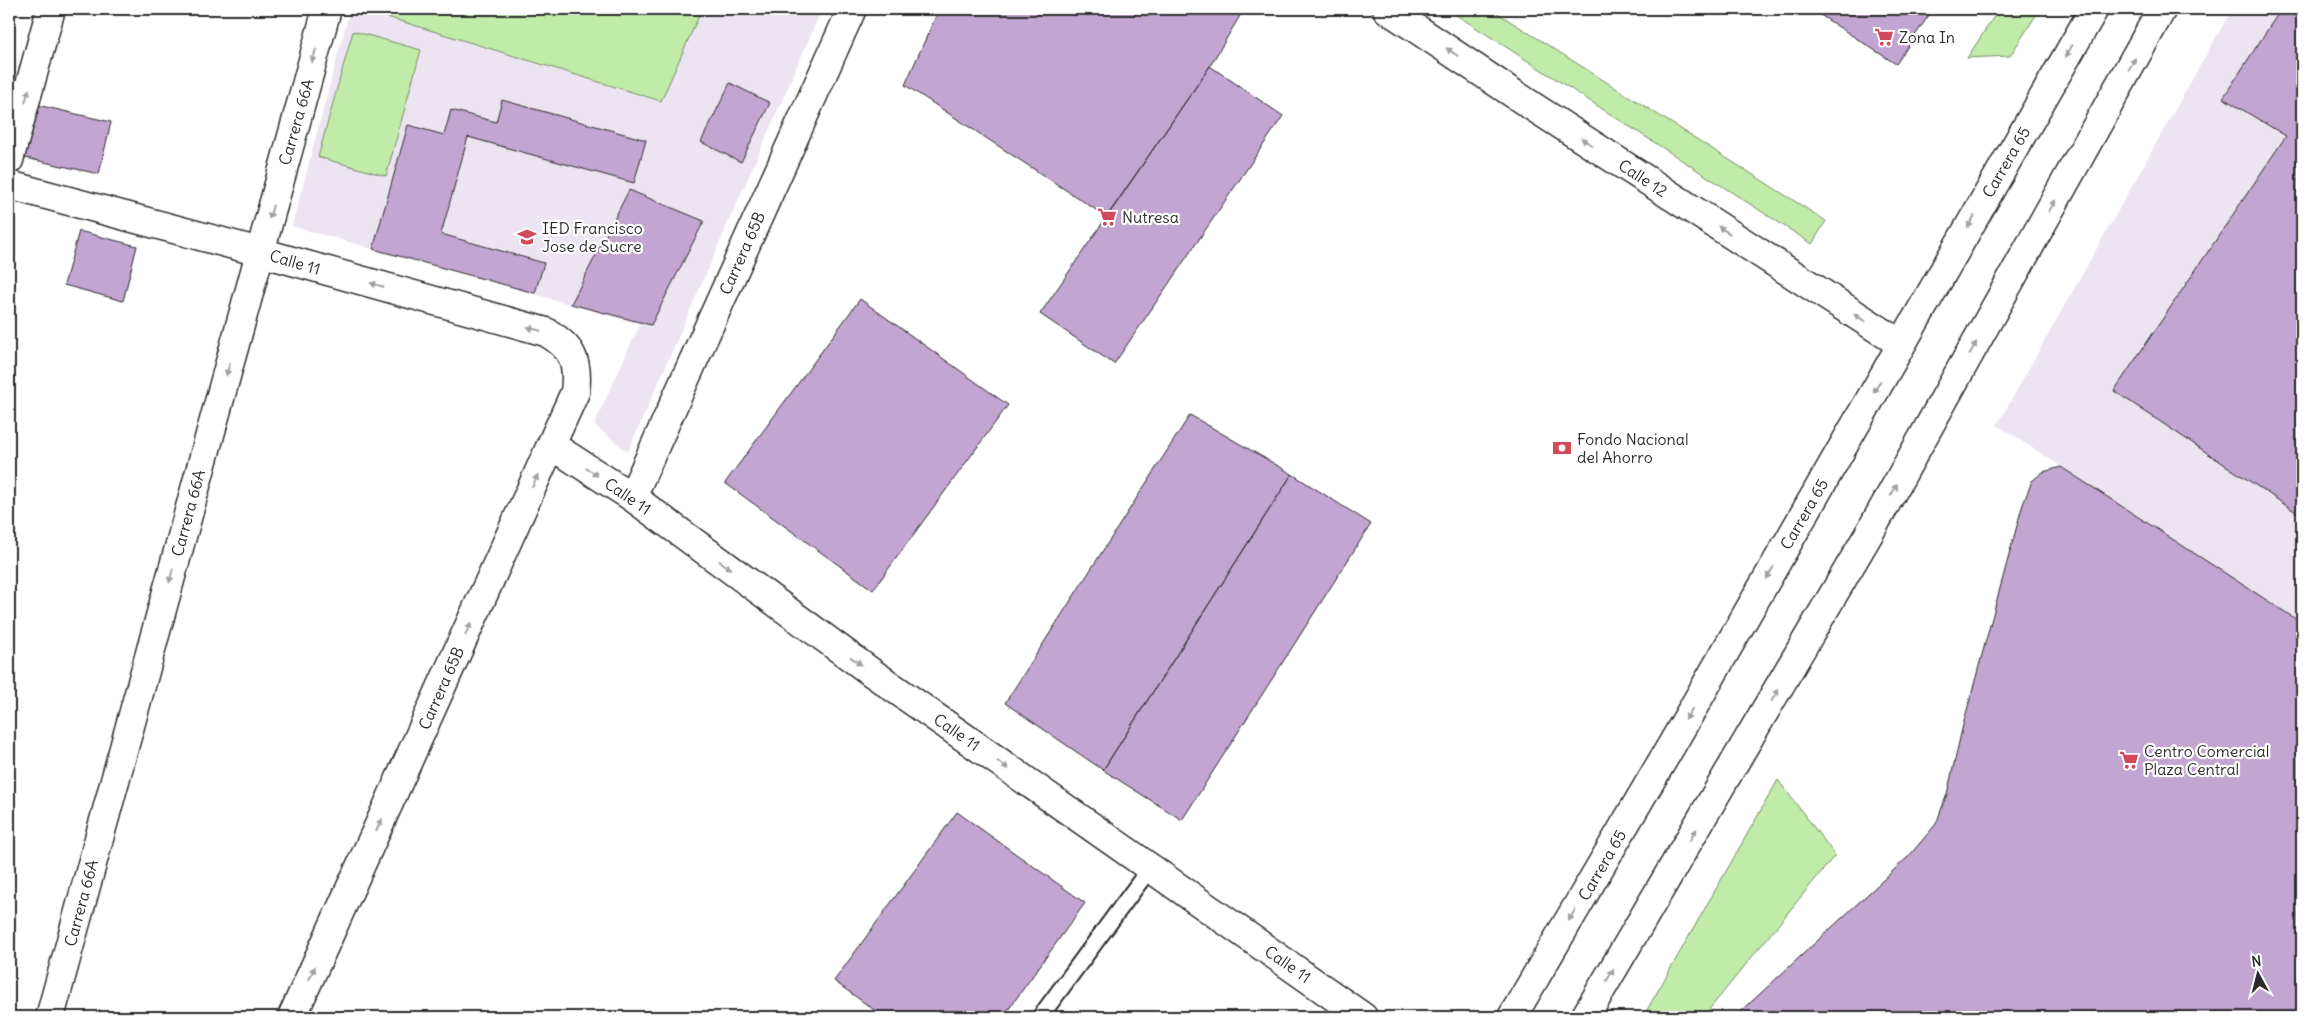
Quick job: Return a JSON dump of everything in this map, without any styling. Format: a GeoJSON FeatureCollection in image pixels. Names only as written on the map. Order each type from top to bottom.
{"type":"FeatureCollection","features":[{"type":"Feature","properties":{"kind":"street"},"geometry":{"type":"LineString","coordinates":[[9,160],[51,9]]}},
{"type":"Feature","properties":{"kind":"street","name":"Carrera 66A"},"geometry":{"type":"LineString","coordinates":[[50,1017],[327,9]]}},
{"type":"Feature","properties":{"kind":"street","name":"Carrera 65B"},"geometry":{"type":"LineString","coordinates":[[632,497],[852,9]]}},
{"type":"Feature","properties":{"kind":"street","name":"Calle 12"},"geometry":{"type":"LineString","coordinates":[[1387,9],[1532,106],[1901,344]]}},
{"type":"Feature","properties":{"kind":"street","name":"Carrera 65"},"geometry":{"type":"LineString","coordinates":[[1512,1017],[1674,741],[2094,9]]}},
{"type":"Feature","properties":{"kind":"street"},"geometry":{"type":"LineString","coordinates":[[1586,1017],[1870,532],[2162,9]]}},
{"type":"Feature","properties":{"kind":"street","name":"Calle 11"},"geometry":{"type":"LineString","coordinates":[[9,186],[260,252],[546,332],[562,342],[572,356]]}},
{"type":"Feature","properties":{"kind":"street","name":"Carrera 65B"},"geometry":{"type":"LineString","coordinates":[[292,1017],[574,392],[577,374],[572,356]]}},
{"type":"Feature","properties":{"kind":"street","name":"Calle 11"},"geometry":{"type":"LineString","coordinates":[[551,445],[632,497],[871,672],[1364,1017]]}},
{"type":"Feature","properties":{"kind":"lane"},"geometry":{"type":"LineString","coordinates":[[1040,1017],[1150,868]]}},
{"type":"Feature","properties":{"kind":"shaded area","name":"IED Francisco Jose de Sucre"},"geometry":{"type":"Polygon","coordinates":[[[350,9],[361,9],[403,21],[660,101],[702,9],[822,9],[628,452],[594,425],[640,324],[292,226],[350,9]]]}},
{"type":"Feature","properties":{"kind":"shaded area"},"geometry":{"type":"Polygon","coordinates":[[[2232,9],[2302,9],[2302,623],[1997,425],[2232,9]]]}},
{"type":"Feature","properties":{"kind":"green space"},"geometry":{"type":"Polygon","coordinates":[[[361,9],[702,9],[661,101],[361,9]]]}},
{"type":"Feature","properties":{"kind":"green space"},"geometry":{"type":"Polygon","coordinates":[[[1447,9],[1491,9],[1826,221],[1812,244],[1447,9]]]}},
{"type":"Feature","properties":{"kind":"green space"},"geometry":{"type":"Polygon","coordinates":[[[1999,9],[2040,9],[2010,56],[1967,58],[1999,9]]]}},
{"type":"Feature","properties":{"kind":"green space"},"geometry":{"type":"Polygon","coordinates":[[[353,31],[421,50],[386,176],[318,157],[353,31]]]}},
{"type":"Feature","properties":{"kind":"green space"},"geometry":{"type":"Polygon","coordinates":[[[1778,780],[1835,855],[1703,1017],[1643,1017],[1778,780]]]}},
{"type":"Feature","properties":{"kind":"building"},"geometry":{"type":"Polygon","coordinates":[[[939,9],[1244,9],[1210,66],[1107,217],[905,85],[939,9]]]}},
{"type":"Feature","properties":{"kind":"building","name":"Zona In"},"geometry":{"type":"Polygon","coordinates":[[[1811,9],[1933,9],[1896,64],[1811,9]]]}},
{"type":"Feature","properties":{"kind":"building"},"geometry":{"type":"Polygon","coordinates":[[[2281,9],[2302,9],[2302,516],[2114,391],[2286,136],[2223,98],[2281,9]]]}},
{"type":"Feature","properties":{"kind":"building"},"geometry":{"type":"Polygon","coordinates":[[[1210,66],[1283,116],[1114,364],[1040,314],[1210,66]]]}},
{"type":"Feature","properties":{"kind":"building"},"geometry":{"type":"Polygon","coordinates":[[[730,83],[770,103],[741,162],[701,142],[730,83]]]}},
{"type":"Feature","properties":{"kind":"building"},"geometry":{"type":"Polygon","coordinates":[[[502,100],[646,140],[634,183],[468,137],[441,234],[544,263],[535,293],[373,249],[408,125],[444,135],[451,110],[496,122],[502,100]]]}},
{"type":"Feature","properties":{"kind":"building"},"geometry":{"type":"Polygon","coordinates":[[[33,104],[111,122],[99,174],[21,157],[33,104]]]}},
{"type":"Feature","properties":{"kind":"building"},"geometry":{"type":"Polygon","coordinates":[[[629,190],[704,221],[651,325],[571,304],[629,190]]]}},
{"type":"Feature","properties":{"kind":"building"},"geometry":{"type":"Polygon","coordinates":[[[79,231],[137,246],[123,301],[64,285],[79,231]]]}},
{"type":"Feature","properties":{"kind":"building"},"geometry":{"type":"Polygon","coordinates":[[[860,299],[1008,405],[873,590],[725,483],[860,299]]]}},
{"type":"Feature","properties":{"kind":"building"},"geometry":{"type":"Polygon","coordinates":[[[1190,415],[1292,474],[1103,770],[1005,703],[1190,415]]]}},
{"type":"Feature","properties":{"kind":"building","name":"Centro Comercial Plaza Central"},"geometry":{"type":"Polygon","coordinates":[[[2061,467],[2302,623],[2302,1017],[1735,1017],[1909,856],[1936,824],[1947,794],[1963,725],[2022,507],[2032,481],[2043,472],[2061,467]]]}},
{"type":"Feature","properties":{"kind":"building"},"geometry":{"type":"Polygon","coordinates":[[[1292,474],[1371,524],[1182,820],[1103,770],[1292,474]]]}},
{"type":"Feature","properties":{"kind":"building"},"geometry":{"type":"Polygon","coordinates":[[[957,812],[1085,903],[1003,1017],[884,1017],[834,981],[957,812]]]}},
{"type":"Feature","properties":{"kind":"place","name":"Zona In"},"geometry":{"type":"Point","coordinates":[1884,37]}},
{"type":"Feature","properties":{"kind":"place","name":"Nutresa"},"geometry":{"type":"Point","coordinates":[1107,217]}},
{"type":"Feature","properties":{"kind":"place","name":"IED Francisco Jose de Sucre"},"geometry":{"type":"Point","coordinates":[527,237]}},
{"type":"Feature","properties":{"kind":"place","name":"Fondo Nacional del Ahorro"},"geometry":{"type":"Point","coordinates":[1562,448]}},
{"type":"Feature","properties":{"kind":"place","name":"Centro Comercial Plaza Central"},"geometry":{"type":"Point","coordinates":[2129,760]}}]}
